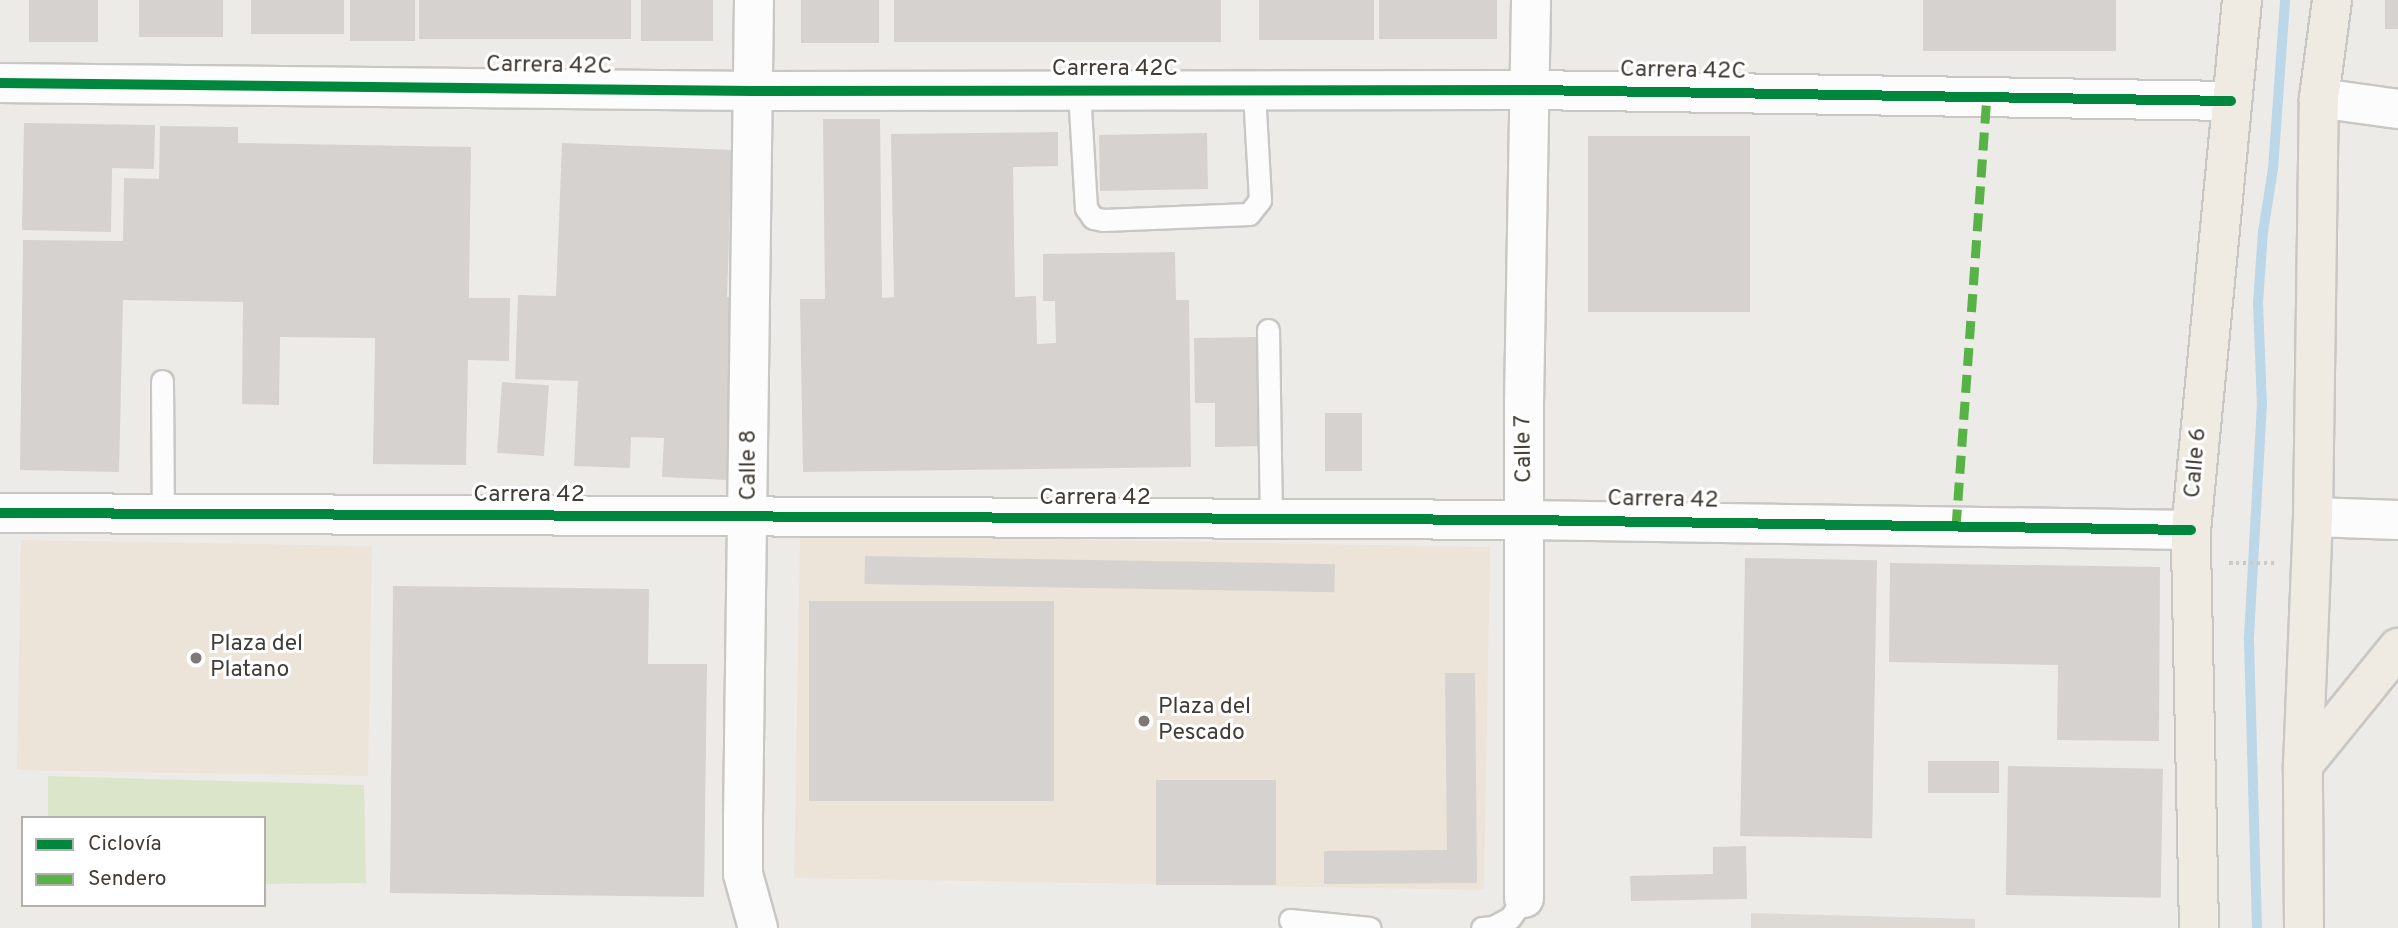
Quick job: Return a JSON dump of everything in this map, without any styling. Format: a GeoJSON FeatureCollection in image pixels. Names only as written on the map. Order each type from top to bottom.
{"type":"FeatureCollection","features":[{"type":"Feature","properties":{"kind":"main road","name":"Calle 6"},"geometry":{"type":"LineString","coordinates":[[2199,928],[2191,530],[2242,0]]}},
{"type":"Feature","properties":{"kind":"main road"},"geometry":{"type":"LineString","coordinates":[[2304,928],[2303,765],[2313,517],[2319,98],[2332,0]]}},
{"type":"Feature","properties":{"kind":"main road"},"geometry":{"type":"LineString","coordinates":[[2303,765],[2398,648]]}},
{"type":"Feature","properties":{"kind":"street","name":"Calle 8"},"geometry":{"type":"LineString","coordinates":[[754,0],[743,874],[758,928]]}},
{"type":"Feature","properties":{"kind":"street","name":"Calle 7"},"geometry":{"type":"LineString","coordinates":[[1524,898],[1524,403],[1531,0]]}},
{"type":"Feature","properties":{"kind":"street","name":"Carrera 42C"},"geometry":{"type":"LineString","coordinates":[[0,83],[752,91],[1531,90],[2231,101]]}},
{"type":"Feature","properties":{"kind":"street"},"geometry":{"type":"LineString","coordinates":[[2319,98],[2398,109]]}},
{"type":"Feature","properties":{"kind":"street","name":"Carrera 42"},"geometry":{"type":"LineString","coordinates":[[0,513],[749,519],[1525,520],[2191,530]]}},
{"type":"Feature","properties":{"kind":"street"},"geometry":{"type":"LineString","coordinates":[[2313,517],[2398,520]]}},
{"type":"Feature","properties":{"kind":"lane"},"geometry":{"type":"LineString","coordinates":[[1079,91],[1086,208],[1093,218],[1103,220],[1249,214],[1260,200],[1254,91]]}},
{"type":"Feature","properties":{"kind":"lane"},"geometry":{"type":"LineString","coordinates":[[1268,330],[1271,520]]}},
{"type":"Feature","properties":{"kind":"lane"},"geometry":{"type":"LineString","coordinates":[[162,381],[163,515]]}},
{"type":"Feature","properties":{"kind":"lane"},"geometry":{"type":"LineString","coordinates":[[1482,928],[1493,927],[1510,918],[1524,898]]}},
{"type":"Feature","properties":{"kind":"lane"},"geometry":{"type":"LineString","coordinates":[[1290,920],[1370,928]]}},
{"type":"Feature","properties":{"kind":"path"},"geometry":{"type":"LineString","coordinates":[[2234,563],[2280,563]]}},
{"type":"Feature","properties":{"kind":"shaded area","name":"Plaza del Pescado"},"geometry":{"type":"Polygon","coordinates":[[[800,535],[1490,547],[1484,890],[794,878],[800,535]]]}},
{"type":"Feature","properties":{"kind":"shaded area","name":"Plaza del Platano"},"geometry":{"type":"Polygon","coordinates":[[[21,540],[372,546],[368,776],[17,770],[21,540]]]}},
{"type":"Feature","properties":{"kind":"shaded area"},"geometry":{"type":"Polygon","coordinates":[[[1751,913],[1975,919],[1975,928],[1751,928],[1751,913]]]}},
{"type":"Feature","properties":{"kind":"green space"},"geometry":{"type":"Polygon","coordinates":[[[48,776],[364,785],[366,883],[266,884],[266,816],[48,816],[48,776]]]}},
{"type":"Feature","properties":{"kind":"building"},"geometry":{"type":"Polygon","coordinates":[[[29,0],[98,0],[98,42],[29,42],[29,0]]]}},
{"type":"Feature","properties":{"kind":"building"},"geometry":{"type":"Polygon","coordinates":[[[139,0],[223,0],[223,37],[139,37],[139,0]]]}},
{"type":"Feature","properties":{"kind":"building"},"geometry":{"type":"Polygon","coordinates":[[[251,0],[344,0],[344,34],[251,34],[251,0]]]}},
{"type":"Feature","properties":{"kind":"building"},"geometry":{"type":"Polygon","coordinates":[[[350,0],[415,0],[415,41],[350,41],[350,0]]]}},
{"type":"Feature","properties":{"kind":"building"},"geometry":{"type":"Polygon","coordinates":[[[419,0],[631,0],[631,39],[419,39],[419,0]]]}},
{"type":"Feature","properties":{"kind":"building"},"geometry":{"type":"Polygon","coordinates":[[[641,0],[713,0],[713,41],[641,41],[641,0]]]}},
{"type":"Feature","properties":{"kind":"building"},"geometry":{"type":"Polygon","coordinates":[[[801,0],[879,0],[879,43],[801,43],[801,0]]]}},
{"type":"Feature","properties":{"kind":"building"},"geometry":{"type":"Polygon","coordinates":[[[894,0],[1221,0],[1221,42],[894,42],[894,0]]]}},
{"type":"Feature","properties":{"kind":"building"},"geometry":{"type":"Polygon","coordinates":[[[1259,0],[1374,0],[1374,40],[1259,40],[1259,0]]]}},
{"type":"Feature","properties":{"kind":"building"},"geometry":{"type":"Polygon","coordinates":[[[1379,0],[1497,0],[1497,39],[1379,39],[1379,0]]]}},
{"type":"Feature","properties":{"kind":"building"},"geometry":{"type":"Polygon","coordinates":[[[1923,0],[2116,0],[2116,51],[1923,51],[1923,0]]]}},
{"type":"Feature","properties":{"kind":"building"},"geometry":{"type":"Polygon","coordinates":[[[2385,0],[2398,0],[2398,29],[2385,29],[2385,0]]]}},
{"type":"Feature","properties":{"kind":"building"},"geometry":{"type":"Polygon","coordinates":[[[823,119],[880,119],[882,298],[894,297],[891,134],[1058,132],[1058,166],[1013,167],[1015,297],[1036,296],[1037,344],[1056,343],[1055,301],[1043,301],[1043,254],[1175,252],[1176,300],[1189,300],[1191,467],[803,472],[800,299],[825,299],[823,119]]]}},
{"type":"Feature","properties":{"kind":"building"},"geometry":{"type":"Polygon","coordinates":[[[24,123],[155,125],[154,169],[112,168],[111,232],[22,230],[24,123]]]}},
{"type":"Feature","properties":{"kind":"building"},"geometry":{"type":"Polygon","coordinates":[[[160,126],[238,127],[238,143],[471,147],[469,298],[510,298],[509,361],[468,360],[466,465],[373,464],[375,338],[280,337],[279,405],[242,404],[243,302],[123,300],[119,472],[20,470],[23,240],[123,241],[124,178],[159,179],[160,126]]]}},
{"type":"Feature","properties":{"kind":"building"},"geometry":{"type":"Polygon","coordinates":[[[1207,133],[1208,189],[1100,191],[1099,135],[1207,133]]]}},
{"type":"Feature","properties":{"kind":"building"},"geometry":{"type":"Polygon","coordinates":[[[1588,136],[1750,136],[1750,312],[1588,312],[1588,136]]]}},
{"type":"Feature","properties":{"kind":"building"},"geometry":{"type":"Polygon","coordinates":[[[562,143],[732,150],[727,297],[734,296],[727,480],[662,477],[664,438],[631,437],[630,468],[574,466],[578,381],[515,379],[518,295],[556,296],[562,143]]]}},
{"type":"Feature","properties":{"kind":"building"},"geometry":{"type":"Polygon","coordinates":[[[1260,337],[1262,446],[1215,447],[1215,403],[1195,403],[1194,338],[1260,337]]]}},
{"type":"Feature","properties":{"kind":"building"},"geometry":{"type":"Polygon","coordinates":[[[502,382],[549,385],[544,456],[497,453],[502,382]]]}},
{"type":"Feature","properties":{"kind":"building"},"geometry":{"type":"Polygon","coordinates":[[[1325,413],[1362,413],[1362,471],[1325,471],[1325,413]]]}},
{"type":"Feature","properties":{"kind":"building"},"geometry":{"type":"Polygon","coordinates":[[[865,556],[1335,564],[1334,592],[865,584],[865,556]]]}},
{"type":"Feature","properties":{"kind":"building"},"geometry":{"type":"Polygon","coordinates":[[[1745,558],[1877,560],[1872,838],[1740,836],[1745,558]]]}},
{"type":"Feature","properties":{"kind":"building"},"geometry":{"type":"Polygon","coordinates":[[[1890,563],[2160,567],[2159,741],[2057,740],[2058,665],[1889,662],[1890,563]]]}},
{"type":"Feature","properties":{"kind":"building"},"geometry":{"type":"Polygon","coordinates":[[[393,586],[649,589],[648,664],[707,664],[704,897],[390,893],[393,586]]]}},
{"type":"Feature","properties":{"kind":"building"},"geometry":{"type":"Polygon","coordinates":[[[809,601],[1054,601],[1054,801],[809,801],[809,601]]]}},
{"type":"Feature","properties":{"kind":"building"},"geometry":{"type":"Polygon","coordinates":[[[1445,673],[1475,673],[1477,883],[1324,884],[1324,851],[1447,850],[1445,673]]]}},
{"type":"Feature","properties":{"kind":"building"},"geometry":{"type":"Polygon","coordinates":[[[1928,761],[1999,761],[1999,793],[1928,793],[1928,761]]]}},
{"type":"Feature","properties":{"kind":"building"},"geometry":{"type":"Polygon","coordinates":[[[2008,766],[2163,769],[2161,898],[2006,895],[2008,766]]]}},
{"type":"Feature","properties":{"kind":"building"},"geometry":{"type":"Polygon","coordinates":[[[1156,780],[1276,780],[1276,885],[1156,885],[1156,780]]]}},
{"type":"Feature","properties":{"kind":"building"},"geometry":{"type":"Polygon","coordinates":[[[1746,846],[1747,899],[1631,901],[1630,876],[1713,874],[1713,847],[1746,846]]]}},
{"type":"Feature","properties":{"kind":"waterway"},"geometry":{"type":"LineString","coordinates":[[2257,928],[2249,636],[2262,406],[2258,303],[2263,232],[2273,169],[2285,0]]}},
{"type":"Feature","properties":{"kind":"marked path"},"geometry":{"type":"LineString","coordinates":[[1956,527],[1987,97]]}},
{"type":"Feature","properties":{"kind":"cycle path"},"geometry":{"type":"LineString","coordinates":[[0,83],[753,91],[1531,90],[2231,101]]}},
{"type":"Feature","properties":{"kind":"cycle path"},"geometry":{"type":"LineString","coordinates":[[0,513],[1525,520],[2191,530]]}},
{"type":"Feature","properties":{"kind":"place","name":"Plaza del Platano"},"geometry":{"type":"Point","coordinates":[196,658]}},
{"type":"Feature","properties":{"kind":"place","name":"Plaza del Pescado"},"geometry":{"type":"Point","coordinates":[1144,721]}}]}
